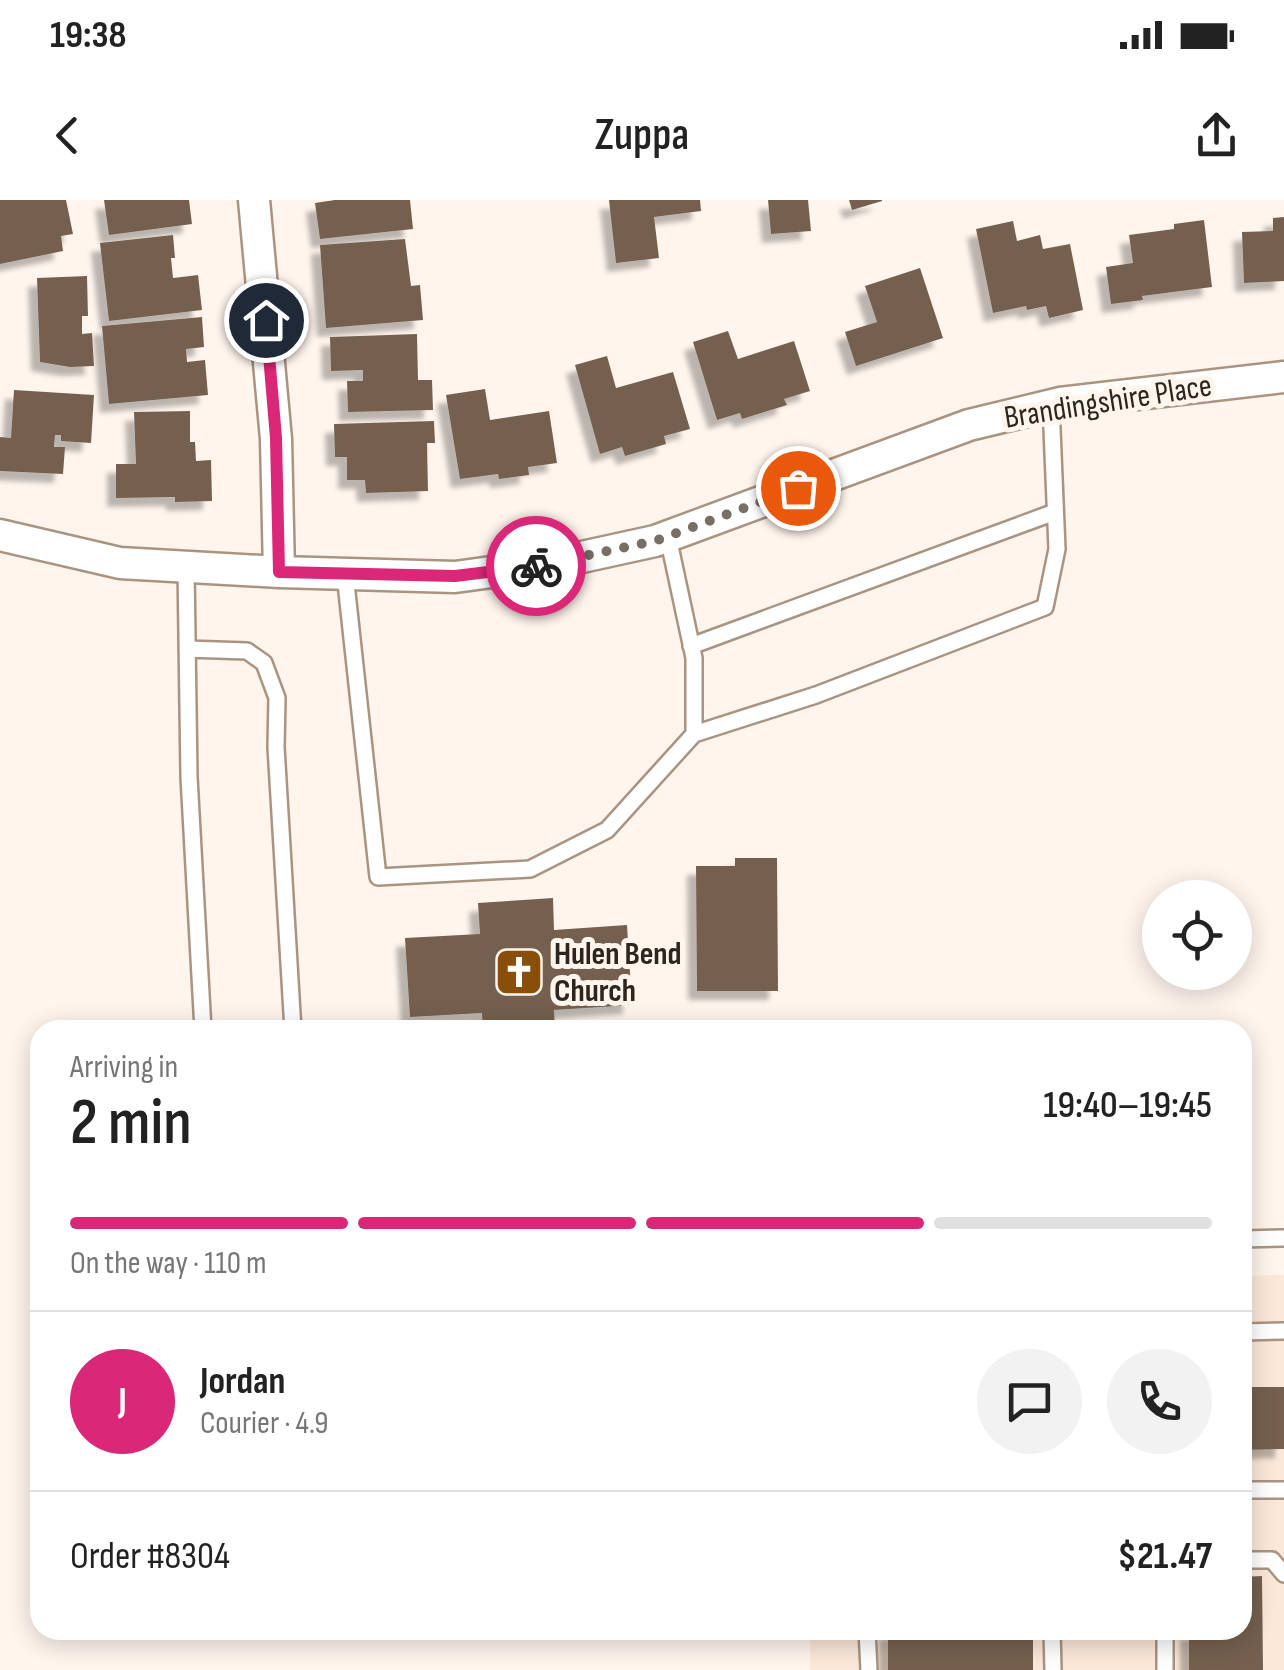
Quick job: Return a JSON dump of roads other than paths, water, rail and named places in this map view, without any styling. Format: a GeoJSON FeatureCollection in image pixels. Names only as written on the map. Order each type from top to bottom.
{"type":"FeatureCollection","features":[{"type":"Feature","properties":{"kind":"street"},"geometry":{"type":"LineString","coordinates":[[254,200],[276,438],[279,572]]}},
{"type":"Feature","properties":{"kind":"street","name":"Brandingshire Place"},"geometry":{"type":"LineString","coordinates":[[0,535],[120,563],[455,576],[550,564],[668,536],[969,426],[1051,405],[1284,376]]}},
{"type":"Feature","properties":{"kind":"lane"},"geometry":{"type":"LineString","coordinates":[[345,574],[378,877],[530,869],[607,830],[694,734],[816,695],[1045,607],[1057,549],[1051,405]]}},
{"type":"Feature","properties":{"kind":"lane"},"geometry":{"type":"LineString","coordinates":[[691,646],[1055,512]]}},
{"type":"Feature","properties":{"kind":"lane"},"geometry":{"type":"LineString","coordinates":[[668,536],[691,646],[694,734]]}},
{"type":"Feature","properties":{"kind":"lane"},"geometry":{"type":"LineString","coordinates":[[186,567],[189,777],[201,1020]]}},
{"type":"Feature","properties":{"kind":"lane"},"geometry":{"type":"LineString","coordinates":[[187,649],[247,651],[264,663],[277,698],[276,747],[293,1020]]}},
{"type":"Feature","properties":{"kind":"lane"},"geometry":{"type":"LineString","coordinates":[[1252,1238],[1284,1238]]}},
{"type":"Feature","properties":{"kind":"lane"},"geometry":{"type":"LineString","coordinates":[[1252,1332],[1284,1331]]}},
{"type":"Feature","properties":{"kind":"lane"},"geometry":{"type":"LineString","coordinates":[[1252,1490],[1284,1490]]}},
{"type":"Feature","properties":{"kind":"lane"},"geometry":{"type":"LineString","coordinates":[[1252,1560],[1272,1560],[1284,1574]]}},
{"type":"Feature","properties":{"kind":"lane"},"geometry":{"type":"LineString","coordinates":[[867,1640],[868,1670]]}},
{"type":"Feature","properties":{"kind":"lane"},"geometry":{"type":"LineString","coordinates":[[1052,1640],[1053,1670]]}},
{"type":"Feature","properties":{"kind":"lane"},"geometry":{"type":"LineString","coordinates":[[1165,1670],[1166,1640]]}},
{"type":"Feature","properties":{"kind":"place","name":"Hulen Bend Church"},"geometry":{"type":"Point","coordinates":[519,972]}}]}
